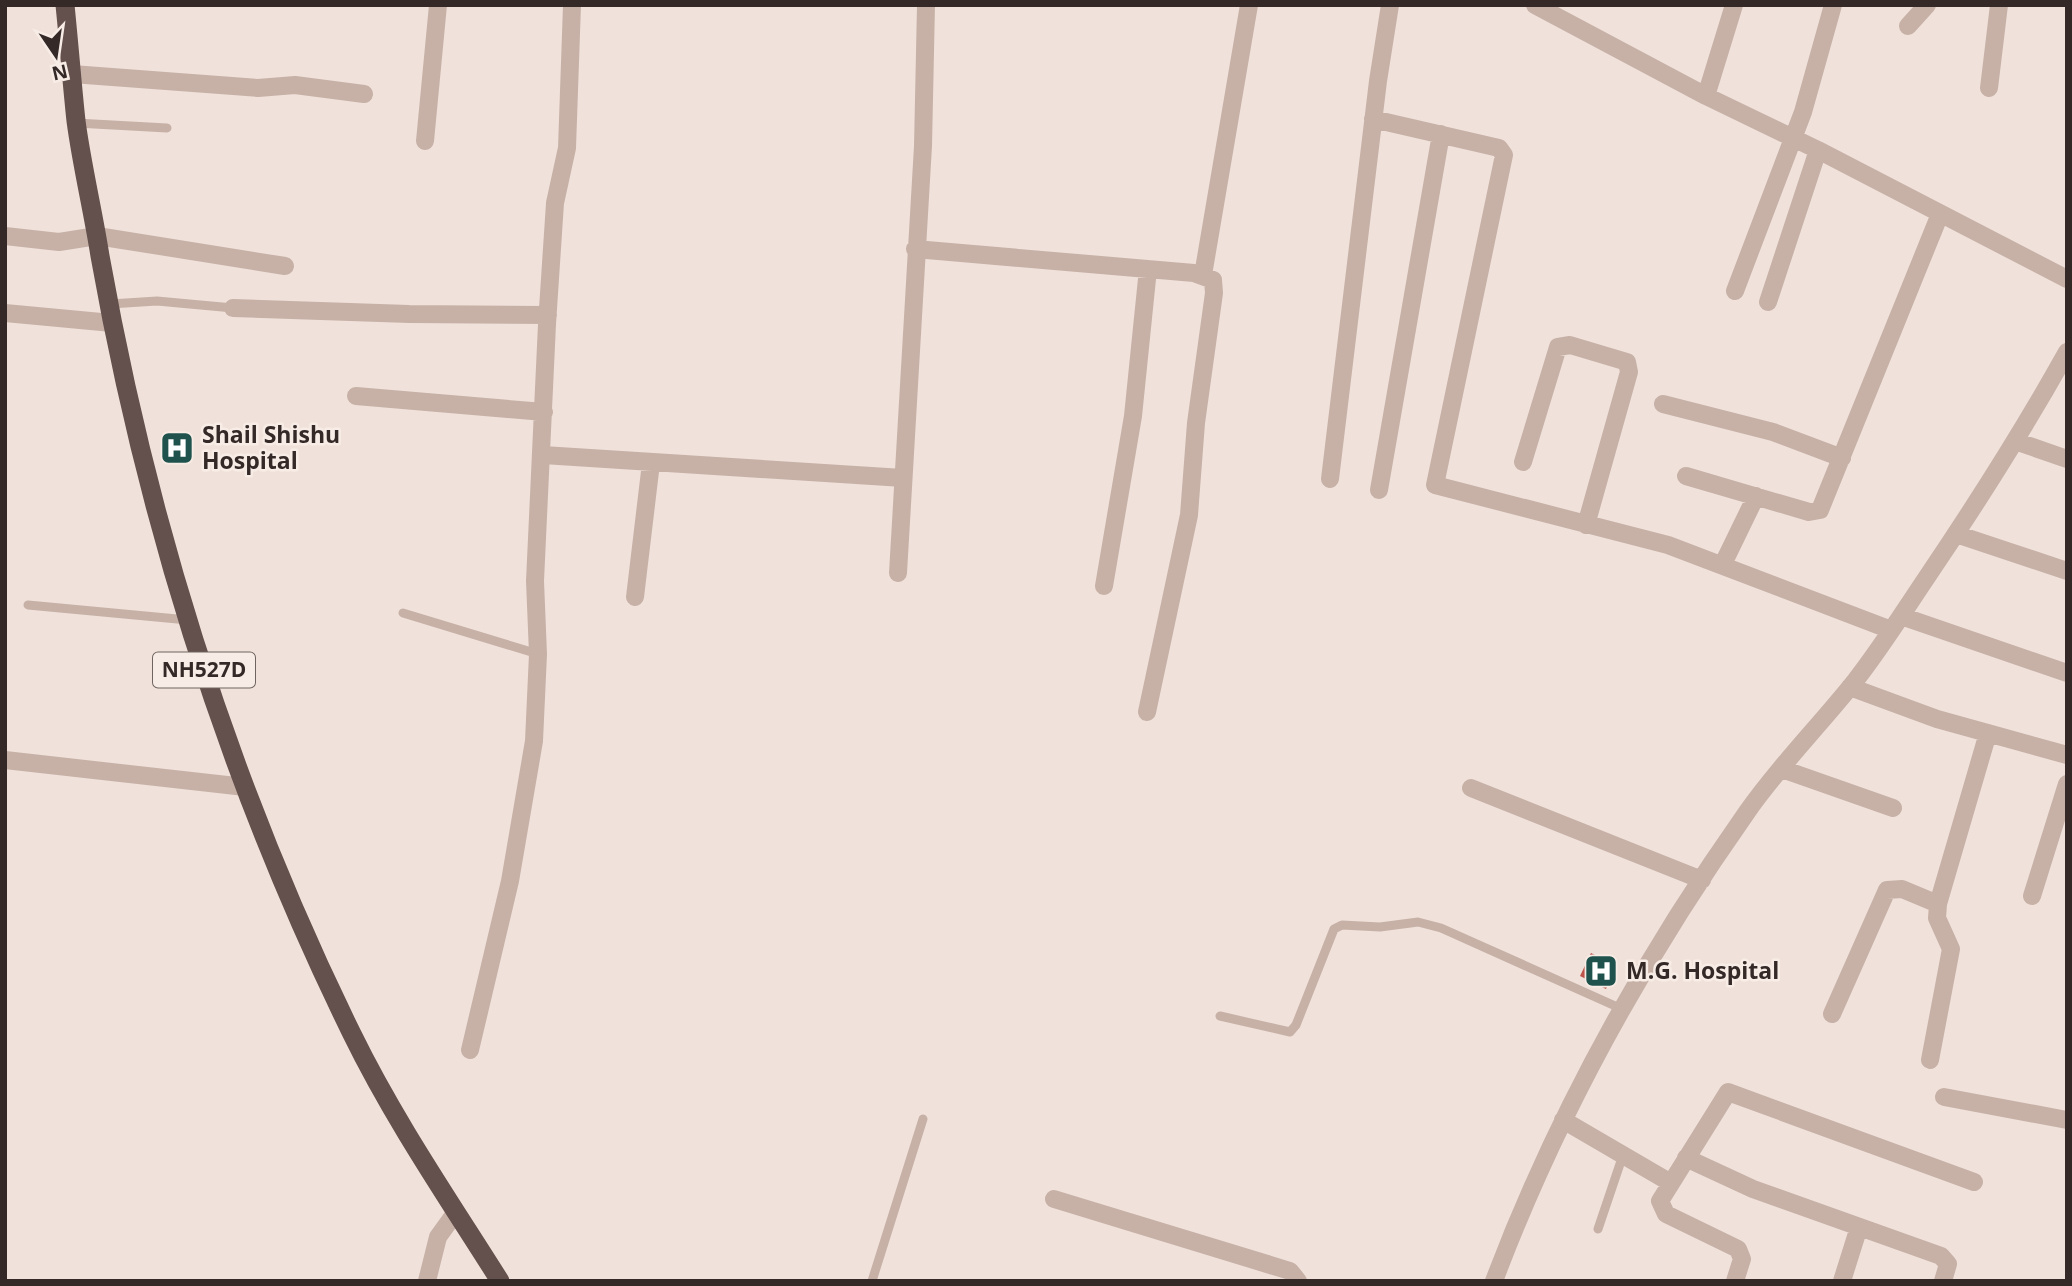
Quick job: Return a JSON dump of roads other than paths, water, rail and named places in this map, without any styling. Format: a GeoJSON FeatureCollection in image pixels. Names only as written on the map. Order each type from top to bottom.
{"type":"FeatureCollection","features":[{"type":"Feature","properties":{"kind":"highway","name":"NH527D"},"geometry":{"type":"LineString","coordinates":[[65,5],[76,123],[111,314],[139,448],[188,620],[245,787],[293,905],[354,1038],[456,1212],[500,1281]]}},
{"type":"Feature","properties":{"kind":"street"},"geometry":{"type":"LineString","coordinates":[[425,141],[438,5]]}},
{"type":"Feature","properties":{"kind":"street"},"geometry":{"type":"LineString","coordinates":[[470,1050],[510,881],[534,741],[538,654],[535,581],[548,315],[555,203],[567,148],[572,5]]}},
{"type":"Feature","properties":{"kind":"street"},"geometry":{"type":"LineString","coordinates":[[898,573],[923,146],[926,5]]}},
{"type":"Feature","properties":{"kind":"street"},"geometry":{"type":"LineString","coordinates":[[1203,275],[1249,5]]}},
{"type":"Feature","properties":{"kind":"street"},"geometry":{"type":"LineString","coordinates":[[1330,479],[1373,119],[1390,5]]}},
{"type":"Feature","properties":{"kind":"street"},"geometry":{"type":"LineString","coordinates":[[1535,5],[1706,96],[2039,261],[2067,279]]}},
{"type":"Feature","properties":{"kind":"street"},"geometry":{"type":"LineString","coordinates":[[1706,96],[1734,5]]}},
{"type":"Feature","properties":{"kind":"street"},"geometry":{"type":"LineString","coordinates":[[1735,291],[1811,87],[1833,5]]}},
{"type":"Feature","properties":{"kind":"street"},"geometry":{"type":"LineString","coordinates":[[1908,26],[1927,5]]}},
{"type":"Feature","properties":{"kind":"street"},"geometry":{"type":"LineString","coordinates":[[1989,88],[1999,5]]}},
{"type":"Feature","properties":{"kind":"street"},"geometry":{"type":"LineString","coordinates":[[72,74],[258,88],[295,85],[364,94]]}},
{"type":"Feature","properties":{"kind":"street"},"geometry":{"type":"LineString","coordinates":[[1373,119],[1499,148],[1504,155],[1434,482],[1440,487],[1668,545],[1896,623],[2067,673]]}},
{"type":"Feature","properties":{"kind":"street"},"geometry":{"type":"LineString","coordinates":[[1379,490],[1441,134]]}},
{"type":"Feature","properties":{"kind":"street"},"geometry":{"type":"LineString","coordinates":[[1768,302],[1818,150]]}},
{"type":"Feature","properties":{"kind":"street"},"geometry":{"type":"LineString","coordinates":[[1686,476],[1817,512],[1823,506],[1940,214]]}},
{"type":"Feature","properties":{"kind":"street"},"geometry":{"type":"LineString","coordinates":[[5,236],[59,242],[97,236],[285,266]]}},
{"type":"Feature","properties":{"kind":"street"},"geometry":{"type":"LineString","coordinates":[[915,249],[1203,275],[1213,280],[1214,293],[1196,423],[1189,515],[1147,712]]}},
{"type":"Feature","properties":{"kind":"street"},"geometry":{"type":"LineString","coordinates":[[1104,586],[1133,416],[1147,270]]}},
{"type":"Feature","properties":{"kind":"street"},"geometry":{"type":"LineString","coordinates":[[233,308],[385,314],[548,315]]}},
{"type":"Feature","properties":{"kind":"street"},"geometry":{"type":"LineString","coordinates":[[5,313],[111,314]]}},
{"type":"Feature","properties":{"kind":"street"},"geometry":{"type":"LineString","coordinates":[[1523,462],[1558,347],[1570,345],[1627,362],[1629,372],[1586,524]]}},
{"type":"Feature","properties":{"kind":"street"},"geometry":{"type":"LineString","coordinates":[[1494,1281],[1517,1220],[1585,1073],[1622,1009],[1748,811],[1850,687],[1896,623],[2015,441],[2067,352]]}},
{"type":"Feature","properties":{"kind":"street"},"geometry":{"type":"LineString","coordinates":[[356,396],[544,412]]}},
{"type":"Feature","properties":{"kind":"street"},"geometry":{"type":"LineString","coordinates":[[1663,404],[1773,432],[1842,457]]}},
{"type":"Feature","properties":{"kind":"street"},"geometry":{"type":"LineString","coordinates":[[2015,441],[2067,459]]}},
{"type":"Feature","properties":{"kind":"street"},"geometry":{"type":"LineString","coordinates":[[543,455],[904,478]]}},
{"type":"Feature","properties":{"kind":"street"},"geometry":{"type":"LineString","coordinates":[[635,597],[651,463]]}},
{"type":"Feature","properties":{"kind":"street"},"geometry":{"type":"LineString","coordinates":[[1723,564],[1756,496]]}},
{"type":"Feature","properties":{"kind":"street"},"geometry":{"type":"LineString","coordinates":[[1956,534],[2067,571]]}},
{"type":"Feature","properties":{"kind":"street"},"geometry":{"type":"LineString","coordinates":[[1850,687],[1988,733],[2067,755]]}},
{"type":"Feature","properties":{"kind":"street"},"geometry":{"type":"LineString","coordinates":[[1930,1060],[1951,949],[1937,918],[1938,904],[1988,733]]}},
{"type":"Feature","properties":{"kind":"street"},"geometry":{"type":"LineString","coordinates":[[5,760],[245,787]]}},
{"type":"Feature","properties":{"kind":"street"},"geometry":{"type":"LineString","coordinates":[[1783,769],[1893,808]]}},
{"type":"Feature","properties":{"kind":"street"},"geometry":{"type":"LineString","coordinates":[[2032,896],[2067,784]]}},
{"type":"Feature","properties":{"kind":"street"},"geometry":{"type":"LineString","coordinates":[[1471,788],[1702,880]]}},
{"type":"Feature","properties":{"kind":"street"},"geometry":{"type":"LineString","coordinates":[[1832,1014],[1887,890],[1902,889],[1938,904]]}},
{"type":"Feature","properties":{"kind":"street"},"geometry":{"type":"LineString","coordinates":[[1735,1281],[1742,1259],[1738,1250],[1663,1211],[1660,1201],[1725,1094],[1733,1091],[1975,1182]]}},
{"type":"Feature","properties":{"kind":"street"},"geometry":{"type":"LineString","coordinates":[[1944,1097],[2067,1121]]}},
{"type":"Feature","properties":{"kind":"street"},"geometry":{"type":"LineString","coordinates":[[1563,1120],[1671,1183]]}},
{"type":"Feature","properties":{"kind":"street"},"geometry":{"type":"LineString","coordinates":[[1686,1158],[1753,1189],[1941,1255],[1948,1264],[1944,1281]]}},
{"type":"Feature","properties":{"kind":"street"},"geometry":{"type":"LineString","coordinates":[[1054,1199],[1290,1272],[1298,1281]]}},
{"type":"Feature","properties":{"kind":"street"},"geometry":{"type":"LineString","coordinates":[[427,1281],[438,1237],[456,1212]]}},
{"type":"Feature","properties":{"kind":"street"},"geometry":{"type":"LineString","coordinates":[[1842,1281],[1860,1227]]}},
{"type":"Feature","properties":{"kind":"lane"},"geometry":{"type":"LineString","coordinates":[[76,123],[167,128]]}},
{"type":"Feature","properties":{"kind":"lane"},"geometry":{"type":"LineString","coordinates":[[111,314],[157,301],[233,308]]}},
{"type":"Feature","properties":{"kind":"lane"},"geometry":{"type":"LineString","coordinates":[[28,606],[188,620]]}},
{"type":"Feature","properties":{"kind":"lane"},"geometry":{"type":"LineString","coordinates":[[403,613],[538,654]]}},
{"type":"Feature","properties":{"kind":"lane"},"geometry":{"type":"LineString","coordinates":[[1220,1016],[1290,1032],[1296,1025],[1334,929],[1342,925],[1380,927],[1418,922],[1441,928],[1622,1009]]}},
{"type":"Feature","properties":{"kind":"lane"},"geometry":{"type":"LineString","coordinates":[[872,1281],[923,1119]]}},
{"type":"Feature","properties":{"kind":"lane"},"geometry":{"type":"LineString","coordinates":[[1598,1229],[1623,1155]]}},
{"type":"Feature","properties":{"kind":"place","name":"Shail Shishu Hospital"},"geometry":{"type":"Point","coordinates":[177,448]}},
{"type":"Feature","properties":{"kind":"place","name":"M.G. Hospital"},"geometry":{"type":"Point","coordinates":[1601,971]}}]}
